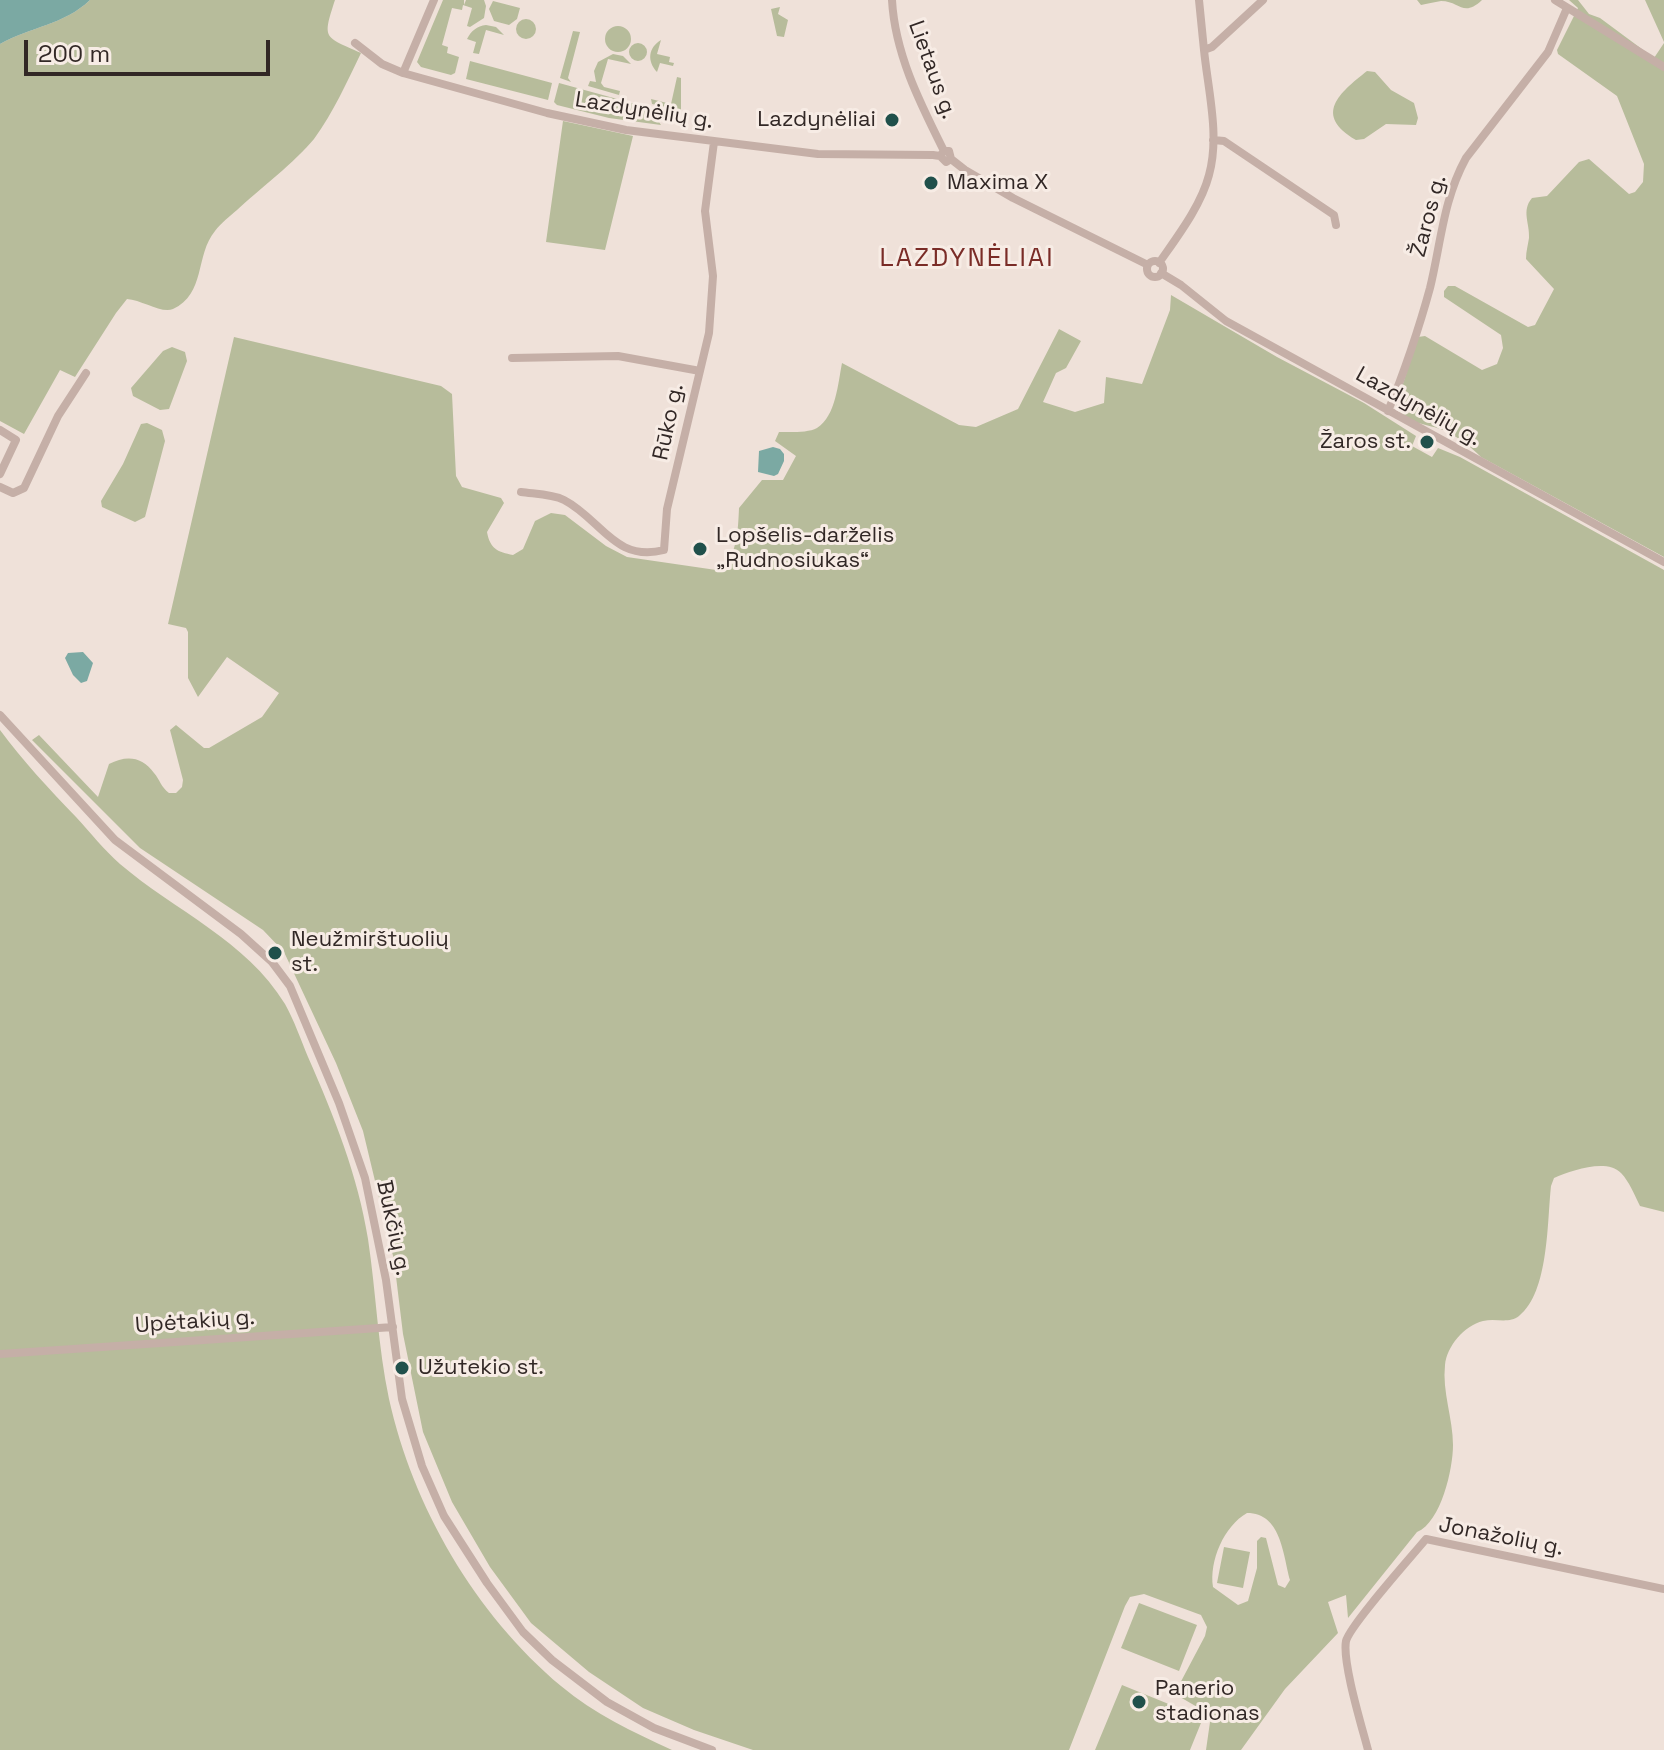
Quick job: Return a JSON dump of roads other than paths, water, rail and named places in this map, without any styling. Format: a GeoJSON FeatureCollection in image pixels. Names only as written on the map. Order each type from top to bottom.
{"type":"FeatureCollection","features":[{"type":"Feature","properties":{"kind":"street"},"geometry":{"type":"LineString","coordinates":[[403,73],[434,0]]}},
{"type":"Feature","properties":{"kind":"street","name":"Lietaus g."},"geometry":{"type":"LineString","coordinates":[[892,0],[896,32],[912,82],[942,153]]}},
{"type":"Feature","properties":{"kind":"street"},"geometry":{"type":"LineString","coordinates":[[1161,273],[1159,263],[1209,176],[1213,140],[1199,0]]}},
{"type":"Feature","properties":{"kind":"street"},"geometry":{"type":"LineString","coordinates":[[1204,50],[1212,47],[1263,0]]}},
{"type":"Feature","properties":{"kind":"street"},"geometry":{"type":"LineString","coordinates":[[1555,0],[1664,67]]}},
{"type":"Feature","properties":{"kind":"street","name":"Žaros g."},"geometry":{"type":"LineString","coordinates":[[1388,411],[1426,303],[1443,218],[1456,177],[1466,158],[1548,52],[1567,8]]}},
{"type":"Feature","properties":{"kind":"street","name":"Lazdynėlių g."},"geometry":{"type":"LineString","coordinates":[[355,43],[382,64],[403,73],[547,113],[626,130],[827,154],[942,153],[946,162],[951,159],[1023,204],[1148,265],[1147,272],[1152,277],[1161,273],[1226,321],[1664,562]]}},
{"type":"Feature","properties":{"kind":"street"},"geometry":{"type":"LineString","coordinates":[[1213,140],[1224,141],[1334,215],[1336,225]]}},
{"type":"Feature","properties":{"kind":"street","name":"Rūko g."},"geometry":{"type":"LineString","coordinates":[[521,492],[565,500],[615,541],[637,552],[647,555],[664,550],[667,509],[694,387],[706,353],[713,296],[705,211],[714,142]]}},
{"type":"Feature","properties":{"kind":"street"},"geometry":{"type":"LineString","coordinates":[[1148,265],[1159,263]]}},
{"type":"Feature","properties":{"kind":"street"},"geometry":{"type":"LineString","coordinates":[[512,358],[618,356],[700,371]]}},
{"type":"Feature","properties":{"kind":"street"},"geometry":{"type":"LineString","coordinates":[[0,487],[13,493],[24,488],[58,416],[86,373]]}},
{"type":"Feature","properties":{"kind":"street"},"geometry":{"type":"LineString","coordinates":[[0,430],[16,440],[0,474]]}},
{"type":"Feature","properties":{"kind":"street","name":"Bukčių g."},"geometry":{"type":"LineString","coordinates":[[0,715],[115,840],[241,934],[272,962],[290,986],[356,1149],[377,1230],[402,1399],[422,1466],[444,1516],[496,1596],[533,1641],[607,1702],[654,1728],[712,1750]]}},
{"type":"Feature","properties":{"kind":"street","name":"Upėtakių g."},"geometry":{"type":"LineString","coordinates":[[0,1354],[393,1327]]}},
{"type":"Feature","properties":{"kind":"street","name":"Jonažolių g."},"geometry":{"type":"LineString","coordinates":[[1368,1750],[1346,1641],[1426,1539],[1664,1589]]}},
{"type":"Feature","properties":{"kind":"water"},"geometry":{"type":"Polygon","coordinates":[[[0,0],[90,0],[69,15],[0,44],[0,0]]]}},
{"type":"Feature","properties":{"kind":"water"},"geometry":{"type":"Polygon","coordinates":[[[773,447],[784,454],[778,474],[758,472],[759,451],[773,447]]]}},
{"type":"Feature","properties":{"kind":"water"},"geometry":{"type":"Polygon","coordinates":[[[83,652],[93,663],[87,681],[81,683],[73,675],[65,658],[68,653],[83,652]]]}},
{"type":"Feature","properties":{"kind":"place","name":"Lazdynėliai"},"geometry":{"type":"Point","coordinates":[892,120]}},
{"type":"Feature","properties":{"kind":"place","name":"Maxima X"},"geometry":{"type":"Point","coordinates":[931,183]}},
{"type":"Feature","properties":{"kind":"place","name":"Žaros st."},"geometry":{"type":"Point","coordinates":[1427,442]}},
{"type":"Feature","properties":{"kind":"place","name":"Lopšelis-darželis „Rudnosiukas“"},"geometry":{"type":"Point","coordinates":[700,549]}},
{"type":"Feature","properties":{"kind":"place","name":"Neužmirštuolių st."},"geometry":{"type":"Point","coordinates":[275,953]}},
{"type":"Feature","properties":{"kind":"place","name":"Užutekio st."},"geometry":{"type":"Point","coordinates":[402,1368]}},
{"type":"Feature","properties":{"kind":"place","name":"Panerio stadionas"},"geometry":{"type":"Point","coordinates":[1139,1702]}},
{"type":"Feature","properties":{"kind":"district","name":"LAZDYNĖLIAI"},"geometry":{"type":"Point","coordinates":[967,259]}}]}
